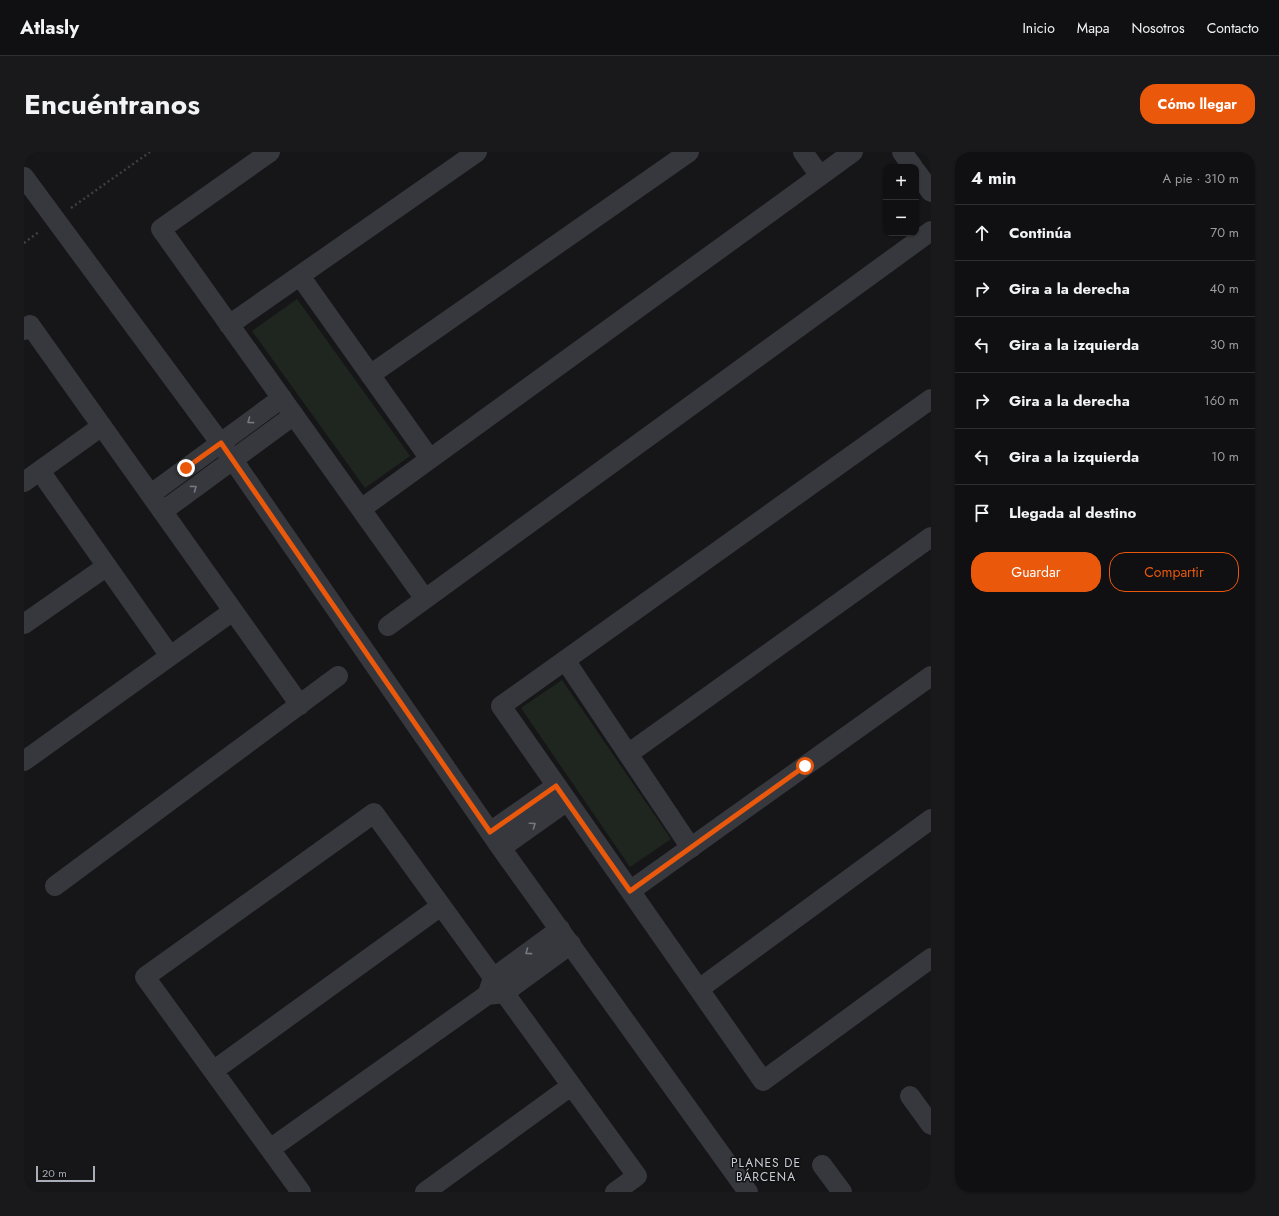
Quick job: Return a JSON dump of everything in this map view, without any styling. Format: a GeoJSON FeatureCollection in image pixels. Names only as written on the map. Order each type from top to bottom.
{"type":"FeatureCollection","features":[{"type":"Feature","properties":{"kind":"street"},"geometry":{"type":"LineString","coordinates":[[270,152],[160,229],[425,599]]}},
{"type":"Feature","properties":{"kind":"street"},"geometry":{"type":"LineString","coordinates":[[229,325],[477,152]]}},
{"type":"Feature","properties":{"kind":"street"},"geometry":{"type":"LineString","coordinates":[[370,375],[689,152]]}},
{"type":"Feature","properties":{"kind":"street"},"geometry":{"type":"LineString","coordinates":[[803,152],[820,176]]}},
{"type":"Feature","properties":{"kind":"street"},"geometry":{"type":"LineString","coordinates":[[361,509],[853,152]]}},
{"type":"Feature","properties":{"kind":"street"},"geometry":{"type":"LineString","coordinates":[[902,152],[911,164]]}},
{"type":"Feature","properties":{"kind":"street"},"geometry":{"type":"LineString","coordinates":[[919,175],[931,192]]}},
{"type":"Feature","properties":{"kind":"street"},"geometry":{"type":"LineString","coordinates":[[24,177],[221,443],[496,840],[748,1192]]}},
{"type":"Feature","properties":{"kind":"street"},"geometry":{"type":"LineString","coordinates":[[388,626],[931,231]]}},
{"type":"Feature","properties":{"kind":"street"},"geometry":{"type":"LineString","coordinates":[[300,276],[430,459]]}},
{"type":"Feature","properties":{"kind":"street"},"geometry":{"type":"LineString","coordinates":[[24,330],[30,325],[300,705]]}},
{"type":"Feature","properties":{"kind":"street"},"geometry":{"type":"LineString","coordinates":[[151,494],[282,398]]}},
{"type":"Feature","properties":{"kind":"street"},"geometry":{"type":"LineString","coordinates":[[931,399],[501,706],[764,1081],[931,958]]}},
{"type":"Feature","properties":{"kind":"street"},"geometry":{"type":"LineString","coordinates":[[163,511],[294,415]]}},
{"type":"Feature","properties":{"kind":"street"},"geometry":{"type":"LineString","coordinates":[[102,426],[32,477],[107,566],[170,656]]}},
{"type":"Feature","properties":{"kind":"street"},"geometry":{"type":"LineString","coordinates":[[628,754],[931,536]]}},
{"type":"Feature","properties":{"kind":"street"},"geometry":{"type":"LineString","coordinates":[[24,624],[107,566]]}},
{"type":"Feature","properties":{"kind":"street"},"geometry":{"type":"LineString","coordinates":[[24,761],[233,611]]}},
{"type":"Feature","properties":{"kind":"street"},"geometry":{"type":"LineString","coordinates":[[565,660],[691,848]]}},
{"type":"Feature","properties":{"kind":"street"},"geometry":{"type":"LineString","coordinates":[[55,886],[338,676]]}},
{"type":"Feature","properties":{"kind":"street"},"geometry":{"type":"LineString","coordinates":[[630,891],[931,676]]}},
{"type":"Feature","properties":{"kind":"street"},"geometry":{"type":"LineString","coordinates":[[496,840],[562,793]]}},
{"type":"Feature","properties":{"kind":"street"},"geometry":{"type":"LineString","coordinates":[[300,1192],[145,977],[374,813],[441,906],[495,989],[571,1086],[637,1176],[615,1192]]}},
{"type":"Feature","properties":{"kind":"street"},"geometry":{"type":"LineString","coordinates":[[699,988],[931,819]]}},
{"type":"Feature","properties":{"kind":"street"},"geometry":{"type":"LineString","coordinates":[[213,1071],[441,906]]}},
{"type":"Feature","properties":{"kind":"street"},"geometry":{"type":"LineString","coordinates":[[270,1149],[495,989],[565,937]]}},
{"type":"Feature","properties":{"kind":"street"},"geometry":{"type":"LineString","coordinates":[[425,1192],[571,1086]]}},
{"type":"Feature","properties":{"kind":"street"},"geometry":{"type":"LineString","coordinates":[[910,1096],[931,1125]]}},
{"type":"Feature","properties":{"kind":"street"},"geometry":{"type":"LineString","coordinates":[[822,1165],[842,1192]]}},
{"type":"Feature","properties":{"kind":"path"},"geometry":{"type":"LineString","coordinates":[[68,211],[150,152]]}},
{"type":"Feature","properties":{"kind":"path"},"geometry":{"type":"LineString","coordinates":[[24,243],[43,229]]}},
{"type":"Feature","properties":{"kind":"shaded area"},"geometry":{"type":"Polygon","coordinates":[[[297,299],[410,456],[365,488],[252,331],[297,299]]]}},
{"type":"Feature","properties":{"kind":"shaded area"},"geometry":{"type":"Polygon","coordinates":[[[562,680],[671,839],[630,867],[521,708],[562,680]]]}},
{"type":"Feature","properties":{"kind":"district","name":"PLANES DE BÁRCENA"},"geometry":{"type":"Point","coordinates":[766,1170]}},
{"type":"Feature","properties":{"kind":"route"},"geometry":{"type":"LineString","coordinates":[[186,468],[221,443],[490,832],[556,786],[630,891],[805,766]]}}]}
